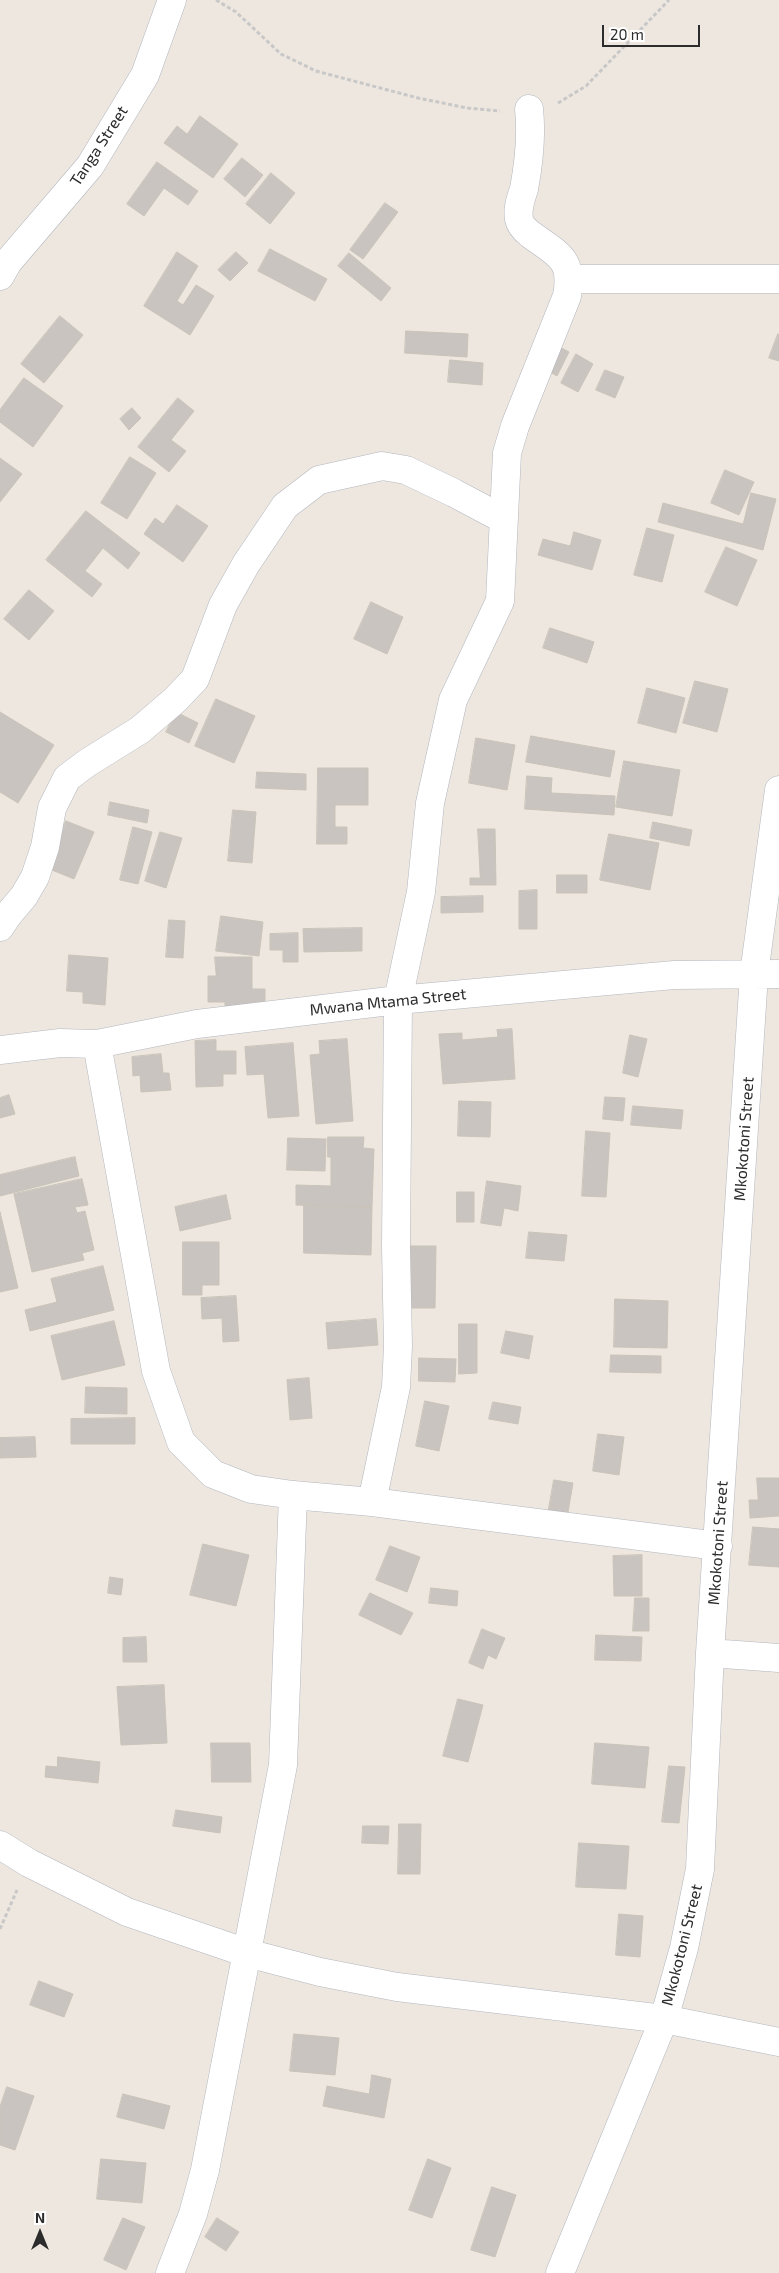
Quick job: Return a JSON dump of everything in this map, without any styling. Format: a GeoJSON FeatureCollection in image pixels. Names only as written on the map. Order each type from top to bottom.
{"type":"FeatureCollection","features":[{"type":"Feature","properties":{"kind":"street","name":"Tanga Street"},"geometry":{"type":"LineString","coordinates":[[0,276],[8,262],[90,166],[145,75],[172,0]]}},
{"type":"Feature","properties":{"kind":"street"},"geometry":{"type":"LineString","coordinates":[[372,1502],[396,1387],[397,1370],[398,1000],[421,892],[430,803],[454,700],[500,601],[507,452],[515,426],[567,296],[570,279],[567,266],[561,255],[525,230],[519,220],[519,206],[524,188],[532,134],[529,109]]}},
{"type":"Feature","properties":{"kind":"street"},"geometry":{"type":"LineString","coordinates":[[570,279],[779,279]]}},
{"type":"Feature","properties":{"kind":"street"},"geometry":{"type":"LineString","coordinates":[[0,927],[8,914],[24,896],[35,877],[45,847],[52,808],[67,778],[140,730],[175,700],[195,679],[224,605],[246,564],[285,506],[319,480],[382,466],[406,470],[504,519]]}},
{"type":"Feature","properties":{"kind":"street","name":"Mkokotoni Street"},"geometry":{"type":"LineString","coordinates":[[560,2273],[664,2019],[684,1948],[700,1869],[710,1652],[767,974],[779,790]]}},
{"type":"Feature","properties":{"kind":"street","name":"Mwana Mtama Street"},"geometry":{"type":"LineString","coordinates":[[3,1047],[60,1043],[97,1044],[197,1024],[398,1000],[674,975],[767,974]]}},
{"type":"Feature","properties":{"kind":"street"},"geometry":{"type":"LineString","coordinates":[[97,1044],[156,1370],[181,1442],[213,1474],[251,1489],[292,1495],[372,1502],[718,1546]]}},
{"type":"Feature","properties":{"kind":"street"},"geometry":{"type":"LineString","coordinates":[[170,2273],[193,2214],[205,2170],[283,1765],[292,1495]]}},
{"type":"Feature","properties":{"kind":"street"},"geometry":{"type":"LineString","coordinates":[[710,1652],[779,1658]]}},
{"type":"Feature","properties":{"kind":"street"},"geometry":{"type":"LineString","coordinates":[[0,1845],[29,1863],[127,1912],[247,1953],[320,1972],[398,1987],[664,2019],[779,2042]]}},
{"type":"Feature","properties":{"kind":"path"},"geometry":{"type":"LineString","coordinates":[[216,0],[236,12],[281,54],[316,71],[418,98],[466,108],[507,112],[560,102],[586,86],[669,0]]}},
{"type":"Feature","properties":{"kind":"path"},"geometry":{"type":"LineString","coordinates":[[0,1929],[29,1863]]}},
{"type":"Feature","properties":{"kind":"building"},"geometry":{"type":"Polygon","coordinates":[[[200,116],[238,144],[213,178],[164,143],[177,126],[187,134],[200,116]]]}},
{"type":"Feature","properties":{"kind":"building"},"geometry":{"type":"Polygon","coordinates":[[[242,158],[263,175],[245,197],[224,179],[242,158]]]}},
{"type":"Feature","properties":{"kind":"building"},"geometry":{"type":"Polygon","coordinates":[[[157,162],[198,191],[188,205],[164,188],[144,216],[127,204],[157,162]]]}},
{"type":"Feature","properties":{"kind":"building"},"geometry":{"type":"Polygon","coordinates":[[[271,173],[295,193],[270,224],[246,204],[271,173]]]}},
{"type":"Feature","properties":{"kind":"building"},"geometry":{"type":"Polygon","coordinates":[[[385,203],[398,212],[363,259],[350,250],[385,203]]]}},
{"type":"Feature","properties":{"kind":"building"},"geometry":{"type":"Polygon","coordinates":[[[270,249],[327,279],[315,301],[258,271],[270,249]]]}},
{"type":"Feature","properties":{"kind":"building"},"geometry":{"type":"Polygon","coordinates":[[[177,252],[198,266],[177,301],[183,305],[196,285],[214,296],[190,335],[144,306],[177,252]]]}},
{"type":"Feature","properties":{"kind":"building"},"geometry":{"type":"Polygon","coordinates":[[[236,252],[248,263],[230,281],[218,270],[236,252]]]}},
{"type":"Feature","properties":{"kind":"building"},"geometry":{"type":"Polygon","coordinates":[[[349,253],[391,288],[381,301],[338,266],[349,253]]]}},
{"type":"Feature","properties":{"kind":"building"},"geometry":{"type":"Polygon","coordinates":[[[60,316],[83,335],[44,383],[21,364],[60,316]]]}},
{"type":"Feature","properties":{"kind":"building"},"geometry":{"type":"Polygon","coordinates":[[[406,331],[468,334],[467,357],[405,353],[406,331]]]}},
{"type":"Feature","properties":{"kind":"building"},"geometry":{"type":"Polygon","coordinates":[[[779,335],[779,361],[769,358],[779,335]]]}},
{"type":"Feature","properties":{"kind":"building"},"geometry":{"type":"Polygon","coordinates":[[[552,343],[569,352],[557,376],[540,366],[552,343]]]}},
{"type":"Feature","properties":{"kind":"building"},"geometry":{"type":"Polygon","coordinates":[[[576,354],[593,364],[578,392],[561,383],[576,354]]]}},
{"type":"Feature","properties":{"kind":"building"},"geometry":{"type":"Polygon","coordinates":[[[450,360],[483,363],[482,385],[448,382],[450,360]]]}},
{"type":"Feature","properties":{"kind":"building"},"geometry":{"type":"Polygon","coordinates":[[[605,370],[624,377],[615,398],[596,390],[605,370]]]}},
{"type":"Feature","properties":{"kind":"building"},"geometry":{"type":"Polygon","coordinates":[[[24,378],[63,406],[33,447],[0,422],[0,410],[24,378]]]}},
{"type":"Feature","properties":{"kind":"building"},"geometry":{"type":"Polygon","coordinates":[[[178,398],[194,411],[171,440],[186,451],[169,472],[138,447],[178,398]]]}},
{"type":"Feature","properties":{"kind":"building"},"geometry":{"type":"Polygon","coordinates":[[[132,408],[141,418],[129,430],[120,419],[132,408]]]}},
{"type":"Feature","properties":{"kind":"building"},"geometry":{"type":"Polygon","coordinates":[[[130,457],[156,473],[127,519],[101,503],[130,457]]]}},
{"type":"Feature","properties":{"kind":"building"},"geometry":{"type":"Polygon","coordinates":[[[0,458],[22,474],[0,502],[0,458]]]}},
{"type":"Feature","properties":{"kind":"building"},"geometry":{"type":"Polygon","coordinates":[[[725,470],[754,482],[739,515],[711,503],[725,470]]]}},
{"type":"Feature","properties":{"kind":"building"},"geometry":{"type":"Polygon","coordinates":[[[751,493],[776,499],[763,550],[658,522],[663,503],[743,524],[751,493]]]}},
{"type":"Feature","properties":{"kind":"building"},"geometry":{"type":"Polygon","coordinates":[[[177,505],[208,526],[183,562],[144,534],[155,518],[163,524],[177,505]]]}},
{"type":"Feature","properties":{"kind":"building"},"geometry":{"type":"Polygon","coordinates":[[[86,511],[140,553],[128,569],[103,548],[85,571],[102,584],[92,597],[46,560],[86,511]]]}},
{"type":"Feature","properties":{"kind":"building"},"geometry":{"type":"Polygon","coordinates":[[[647,528],[674,535],[662,582],[634,575],[647,528]]]}},
{"type":"Feature","properties":{"kind":"building"},"geometry":{"type":"Polygon","coordinates":[[[574,532],[601,540],[592,570],[538,555],[543,539],[570,546],[574,532]]]}},
{"type":"Feature","properties":{"kind":"building"},"geometry":{"type":"Polygon","coordinates":[[[726,547],[757,560],[737,606],[705,592],[726,547]]]}},
{"type":"Feature","properties":{"kind":"building"},"geometry":{"type":"Polygon","coordinates":[[[29,590],[54,611],[29,640],[4,619],[29,590]]]}},
{"type":"Feature","properties":{"kind":"building"},"geometry":{"type":"Polygon","coordinates":[[[371,602],[403,617],[387,654],[354,639],[371,602]]]}},
{"type":"Feature","properties":{"kind":"building"},"geometry":{"type":"Polygon","coordinates":[[[550,628],[594,642],[587,663],[543,648],[550,628]]]}},
{"type":"Feature","properties":{"kind":"building"},"geometry":{"type":"Polygon","coordinates":[[[695,681],[728,689],[717,732],[683,723],[695,681]]]}},
{"type":"Feature","properties":{"kind":"building"},"geometry":{"type":"Polygon","coordinates":[[[647,688],[685,698],[676,733],[638,723],[647,688]]]}},
{"type":"Feature","properties":{"kind":"building"},"geometry":{"type":"Polygon","coordinates":[[[216,699],[255,716],[234,763],[195,746],[216,699]]]}},
{"type":"Feature","properties":{"kind":"building"},"geometry":{"type":"Polygon","coordinates":[[[0,712],[54,745],[18,803],[0,792],[0,712]]]}},
{"type":"Feature","properties":{"kind":"building"},"geometry":{"type":"Polygon","coordinates":[[[176,712],[198,723],[189,743],[166,732],[176,712]]]}},
{"type":"Feature","properties":{"kind":"building"},"geometry":{"type":"Polygon","coordinates":[[[531,736],[615,751],[610,777],[526,762],[531,736]]]}},
{"type":"Feature","properties":{"kind":"building"},"geometry":{"type":"Polygon","coordinates":[[[476,738],[515,745],[507,790],[469,783],[476,738]]]}},
{"type":"Feature","properties":{"kind":"building"},"geometry":{"type":"Polygon","coordinates":[[[624,761],[680,770],[672,816],[616,807],[624,761]]]}},
{"type":"Feature","properties":{"kind":"building"},"geometry":{"type":"Polygon","coordinates":[[[318,768],[368,768],[368,805],[335,805],[335,827],[347,827],[347,844],[317,844],[318,768]]]}},
{"type":"Feature","properties":{"kind":"building"},"geometry":{"type":"Polygon","coordinates":[[[257,772],[306,774],[306,790],[256,788],[257,772]]]}},
{"type":"Feature","properties":{"kind":"building"},"geometry":{"type":"Polygon","coordinates":[[[527,776],[552,778],[551,793],[615,796],[614,815],[525,809],[527,776]]]}},
{"type":"Feature","properties":{"kind":"building"},"geometry":{"type":"Polygon","coordinates":[[[110,802],[149,810],[147,823],[108,815],[110,802]]]}},
{"type":"Feature","properties":{"kind":"building"},"geometry":{"type":"Polygon","coordinates":[[[233,810],[256,812],[252,863],[228,861],[233,810]]]}},
{"type":"Feature","properties":{"kind":"building"},"geometry":{"type":"Polygon","coordinates":[[[66,821],[94,832],[74,879],[47,868],[66,821]]]}},
{"type":"Feature","properties":{"kind":"building"},"geometry":{"type":"Polygon","coordinates":[[[653,822],[692,830],[689,846],[650,838],[653,822]]]}},
{"type":"Feature","properties":{"kind":"building"},"geometry":{"type":"Polygon","coordinates":[[[133,827],[152,832],[138,884],[120,880],[133,827]]]}},
{"type":"Feature","properties":{"kind":"building"},"geometry":{"type":"Polygon","coordinates":[[[478,829],[495,829],[496,885],[470,885],[470,878],[480,878],[478,829]]]}},
{"type":"Feature","properties":{"kind":"building"},"geometry":{"type":"Polygon","coordinates":[[[160,832],[182,838],[166,888],[145,881],[160,832]]]}},
{"type":"Feature","properties":{"kind":"building"},"geometry":{"type":"Polygon","coordinates":[[[609,834],[659,843],[650,890],[600,880],[609,834]]]}},
{"type":"Feature","properties":{"kind":"building"},"geometry":{"type":"Polygon","coordinates":[[[557,875],[587,875],[587,893],[557,893],[557,875]]]}},
{"type":"Feature","properties":{"kind":"building"},"geometry":{"type":"Polygon","coordinates":[[[537,890],[537,929],[519,929],[519,891],[537,890]]]}},
{"type":"Feature","properties":{"kind":"building"},"geometry":{"type":"Polygon","coordinates":[[[483,896],[483,912],[441,913],[441,897],[483,896]]]}},
{"type":"Feature","properties":{"kind":"building"},"geometry":{"type":"Polygon","coordinates":[[[221,916],[263,922],[259,956],[216,951],[221,916]]]}},
{"type":"Feature","properties":{"kind":"building"},"geometry":{"type":"Polygon","coordinates":[[[169,920],[185,921],[183,958],[166,957],[169,920]]]}},
{"type":"Feature","properties":{"kind":"building"},"geometry":{"type":"Polygon","coordinates":[[[362,928],[362,951],[304,952],[303,929],[362,928]]]}},
{"type":"Feature","properties":{"kind":"building"},"geometry":{"type":"Polygon","coordinates":[[[298,933],[298,962],[283,962],[283,950],[270,950],[270,934],[298,933]]]}},
{"type":"Feature","properties":{"kind":"building"},"geometry":{"type":"Polygon","coordinates":[[[69,955],[108,958],[105,1005],[83,1003],[83,992],[67,991],[69,955]]]}},
{"type":"Feature","properties":{"kind":"building"},"geometry":{"type":"Polygon","coordinates":[[[215,957],[252,957],[252,989],[265,989],[265,1002],[252,1002],[252,1007],[225,1008],[225,1002],[208,1002],[208,976],[216,976],[215,957]]]}},
{"type":"Feature","properties":{"kind":"building"},"geometry":{"type":"Polygon","coordinates":[[[512,1029],[515,1079],[443,1084],[439,1034],[462,1033],[462,1040],[498,1037],[497,1030],[512,1029]]]}},
{"type":"Feature","properties":{"kind":"building"},"geometry":{"type":"Polygon","coordinates":[[[630,1035],[647,1039],[638,1077],[623,1073],[630,1035]]]}},
{"type":"Feature","properties":{"kind":"building"},"geometry":{"type":"Polygon","coordinates":[[[347,1039],[353,1121],[316,1124],[310,1055],[320,1054],[319,1041],[347,1039]]]}},
{"type":"Feature","properties":{"kind":"building"},"geometry":{"type":"Polygon","coordinates":[[[216,1040],[216,1051],[236,1051],[236,1074],[223,1074],[223,1086],[196,1087],[195,1041],[216,1040]]]}},
{"type":"Feature","properties":{"kind":"building"},"geometry":{"type":"Polygon","coordinates":[[[293,1043],[299,1116],[268,1118],[264,1074],[247,1075],[245,1047],[293,1043]]]}},
{"type":"Feature","properties":{"kind":"building"},"geometry":{"type":"Polygon","coordinates":[[[161,1054],[163,1073],[169,1073],[171,1090],[141,1092],[140,1075],[133,1076],[132,1057],[161,1054]]]}},
{"type":"Feature","properties":{"kind":"building"},"geometry":{"type":"Polygon","coordinates":[[[9,1095],[15,1114],[0,1118],[0,1098],[9,1095]]]}},
{"type":"Feature","properties":{"kind":"building"},"geometry":{"type":"Polygon","coordinates":[[[605,1097],[625,1098],[623,1121],[603,1119],[605,1097]]]}},
{"type":"Feature","properties":{"kind":"building"},"geometry":{"type":"Polygon","coordinates":[[[459,1101],[491,1102],[490,1137],[458,1136],[459,1101]]]}},
{"type":"Feature","properties":{"kind":"building"},"geometry":{"type":"Polygon","coordinates":[[[633,1106],[683,1110],[681,1129],[631,1125],[633,1106]]]}},
{"type":"Feature","properties":{"kind":"building"},"geometry":{"type":"Polygon","coordinates":[[[586,1131],[610,1133],[606,1197],[582,1196],[586,1131]]]}},
{"type":"Feature","properties":{"kind":"building"},"geometry":{"type":"Polygon","coordinates":[[[328,1137],[364,1137],[363,1148],[374,1149],[372,1207],[296,1205],[296,1185],[331,1186],[331,1157],[328,1157],[328,1137]]]}},
{"type":"Feature","properties":{"kind":"building"},"geometry":{"type":"Polygon","coordinates":[[[288,1138],[326,1139],[325,1171],[287,1170],[288,1138]]]}},
{"type":"Feature","properties":{"kind":"building"},"geometry":{"type":"Polygon","coordinates":[[[75,1157],[79,1176],[0,1196],[0,1175],[75,1157]]]}},
{"type":"Feature","properties":{"kind":"building"},"geometry":{"type":"Polygon","coordinates":[[[82,1179],[88,1205],[75,1207],[77,1213],[85,1211],[94,1250],[82,1253],[84,1260],[32,1272],[14,1194],[82,1179]]]}},
{"type":"Feature","properties":{"kind":"building"},"geometry":{"type":"Polygon","coordinates":[[[487,1181],[521,1186],[518,1211],[504,1208],[501,1226],[481,1223],[487,1181]]]}},
{"type":"Feature","properties":{"kind":"building"},"geometry":{"type":"Polygon","coordinates":[[[457,1192],[474,1192],[474,1222],[457,1222],[457,1192]]]}},
{"type":"Feature","properties":{"kind":"building"},"geometry":{"type":"Polygon","coordinates":[[[226,1195],[231,1219],[180,1231],[175,1207],[226,1195]]]}},
{"type":"Feature","properties":{"kind":"building"},"geometry":{"type":"Polygon","coordinates":[[[304,1205],[372,1207],[371,1255],[304,1253],[304,1205]]]}},
{"type":"Feature","properties":{"kind":"building"},"geometry":{"type":"Polygon","coordinates":[[[0,1212],[18,1288],[0,1292],[0,1212]]]}},
{"type":"Feature","properties":{"kind":"building"},"geometry":{"type":"Polygon","coordinates":[[[529,1232],[567,1235],[564,1261],[526,1258],[529,1232]]]}},
{"type":"Feature","properties":{"kind":"building"},"geometry":{"type":"Polygon","coordinates":[[[183,1242],[219,1242],[219,1285],[202,1285],[202,1295],[183,1295],[183,1242]]]}},
{"type":"Feature","properties":{"kind":"building"},"geometry":{"type":"Polygon","coordinates":[[[398,1246],[436,1246],[435,1308],[397,1308],[398,1246]]]}},
{"type":"Feature","properties":{"kind":"building"},"geometry":{"type":"Polygon","coordinates":[[[103,1266],[114,1310],[30,1331],[25,1310],[57,1302],[51,1279],[103,1266]]]}},
{"type":"Feature","properties":{"kind":"building"},"geometry":{"type":"Polygon","coordinates":[[[236,1296],[239,1341],[223,1342],[222,1318],[202,1319],[201,1298],[236,1296]]]}},
{"type":"Feature","properties":{"kind":"building"},"geometry":{"type":"Polygon","coordinates":[[[615,1299],[668,1301],[667,1348],[614,1347],[615,1299]]]}},
{"type":"Feature","properties":{"kind":"building"},"geometry":{"type":"Polygon","coordinates":[[[376,1319],[378,1345],[328,1349],[326,1323],[376,1319]]]}},
{"type":"Feature","properties":{"kind":"building"},"geometry":{"type":"Polygon","coordinates":[[[114,1321],[125,1365],[62,1380],[51,1336],[114,1321]]]}},
{"type":"Feature","properties":{"kind":"building"},"geometry":{"type":"Polygon","coordinates":[[[459,1324],[477,1324],[477,1373],[459,1374],[459,1324]]]}},
{"type":"Feature","properties":{"kind":"building"},"geometry":{"type":"Polygon","coordinates":[[[506,1331],[533,1336],[529,1359],[501,1353],[506,1331]]]}},
{"type":"Feature","properties":{"kind":"building"},"geometry":{"type":"Polygon","coordinates":[[[611,1355],[661,1356],[661,1373],[610,1372],[611,1355]]]}},
{"type":"Feature","properties":{"kind":"building"},"geometry":{"type":"Polygon","coordinates":[[[419,1358],[456,1359],[455,1382],[419,1381],[419,1358]]]}},
{"type":"Feature","properties":{"kind":"building"},"geometry":{"type":"Polygon","coordinates":[[[309,1378],[312,1418],[290,1420],[287,1380],[309,1378]]]}},
{"type":"Feature","properties":{"kind":"building"},"geometry":{"type":"Polygon","coordinates":[[[86,1387],[127,1388],[127,1414],[85,1413],[86,1387]]]}},
{"type":"Feature","properties":{"kind":"building"},"geometry":{"type":"Polygon","coordinates":[[[425,1401],[449,1406],[439,1451],[416,1446],[425,1401]]]}},
{"type":"Feature","properties":{"kind":"building"},"geometry":{"type":"Polygon","coordinates":[[[493,1402],[521,1407],[518,1424],[489,1419],[493,1402]]]}},
{"type":"Feature","properties":{"kind":"building"},"geometry":{"type":"Polygon","coordinates":[[[135,1418],[135,1444],[71,1444],[71,1419],[135,1418]]]}},
{"type":"Feature","properties":{"kind":"building"},"geometry":{"type":"Polygon","coordinates":[[[598,1434],[624,1437],[619,1475],[593,1471],[598,1434]]]}},
{"type":"Feature","properties":{"kind":"building"},"geometry":{"type":"Polygon","coordinates":[[[35,1437],[36,1457],[0,1458],[0,1438],[35,1437]]]}},
{"type":"Feature","properties":{"kind":"building"},"geometry":{"type":"Polygon","coordinates":[[[757,1478],[779,1478],[779,1516],[750,1518],[749,1500],[758,1500],[757,1478]]]}},
{"type":"Feature","properties":{"kind":"building"},"geometry":{"type":"Polygon","coordinates":[[[554,1480],[573,1483],[567,1518],[548,1514],[554,1480]]]}},
{"type":"Feature","properties":{"kind":"building"},"geometry":{"type":"Polygon","coordinates":[[[753,1527],[779,1529],[779,1567],[749,1565],[753,1527]]]}},
{"type":"Feature","properties":{"kind":"building"},"geometry":{"type":"Polygon","coordinates":[[[203,1544],[249,1555],[236,1606],[190,1595],[203,1544]]]}},
{"type":"Feature","properties":{"kind":"building"},"geometry":{"type":"Polygon","coordinates":[[[390,1546],[420,1557],[407,1592],[376,1580],[390,1546]]]}},
{"type":"Feature","properties":{"kind":"building"},"geometry":{"type":"Polygon","coordinates":[[[642,1555],[642,1596],[614,1596],[613,1556],[642,1555]]]}},
{"type":"Feature","properties":{"kind":"building"},"geometry":{"type":"Polygon","coordinates":[[[110,1577],[123,1579],[121,1595],[108,1593],[110,1577]]]}},
{"type":"Feature","properties":{"kind":"building"},"geometry":{"type":"Polygon","coordinates":[[[431,1588],[458,1591],[457,1606],[429,1603],[431,1588]]]}},
{"type":"Feature","properties":{"kind":"building"},"geometry":{"type":"Polygon","coordinates":[[[370,1593],[413,1613],[401,1635],[359,1615],[370,1593]]]}},
{"type":"Feature","properties":{"kind":"building"},"geometry":{"type":"Polygon","coordinates":[[[635,1598],[649,1598],[649,1631],[633,1631],[635,1598]]]}},
{"type":"Feature","properties":{"kind":"building"},"geometry":{"type":"Polygon","coordinates":[[[482,1629],[505,1638],[496,1659],[488,1655],[483,1669],[469,1663],[482,1629]]]}},
{"type":"Feature","properties":{"kind":"building"},"geometry":{"type":"Polygon","coordinates":[[[596,1635],[642,1637],[641,1661],[595,1660],[596,1635]]]}},
{"type":"Feature","properties":{"kind":"building"},"geometry":{"type":"Polygon","coordinates":[[[146,1637],[147,1662],[123,1662],[123,1638],[146,1637]]]}},
{"type":"Feature","properties":{"kind":"building"},"geometry":{"type":"Polygon","coordinates":[[[164,1685],[167,1743],[121,1745],[117,1687],[164,1685]]]}},
{"type":"Feature","properties":{"kind":"building"},"geometry":{"type":"Polygon","coordinates":[[[458,1699],[483,1705],[468,1762],[443,1756],[458,1699]]]}},
{"type":"Feature","properties":{"kind":"building"},"geometry":{"type":"Polygon","coordinates":[[[211,1743],[250,1743],[251,1782],[212,1782],[211,1743]]]}},
{"type":"Feature","properties":{"kind":"building"},"geometry":{"type":"Polygon","coordinates":[[[595,1743],[649,1747],[645,1788],[592,1784],[595,1743]]]}},
{"type":"Feature","properties":{"kind":"building"},"geometry":{"type":"Polygon","coordinates":[[[58,1757],[100,1762],[98,1783],[45,1777],[46,1766],[57,1767],[58,1757]]]}},
{"type":"Feature","properties":{"kind":"building"},"geometry":{"type":"Polygon","coordinates":[[[669,1766],[685,1767],[679,1823],[662,1822],[669,1766]]]}},
{"type":"Feature","properties":{"kind":"building"},"geometry":{"type":"Polygon","coordinates":[[[176,1810],[222,1817],[220,1833],[173,1826],[176,1810]]]}},
{"type":"Feature","properties":{"kind":"building"},"geometry":{"type":"Polygon","coordinates":[[[399,1824],[421,1824],[420,1874],[398,1874],[399,1824]]]}},
{"type":"Feature","properties":{"kind":"building"},"geometry":{"type":"Polygon","coordinates":[[[363,1826],[389,1826],[388,1844],[362,1843],[363,1826]]]}},
{"type":"Feature","properties":{"kind":"building"},"geometry":{"type":"Polygon","coordinates":[[[579,1843],[629,1846],[626,1889],[576,1887],[579,1843]]]}},
{"type":"Feature","properties":{"kind":"building"},"geometry":{"type":"Polygon","coordinates":[[[619,1914],[643,1916],[640,1957],[616,1955],[619,1914]]]}},
{"type":"Feature","properties":{"kind":"building"},"geometry":{"type":"Polygon","coordinates":[[[39,1981],[73,1994],[64,2017],[30,2005],[39,1981]]]}},
{"type":"Feature","properties":{"kind":"building"},"geometry":{"type":"Polygon","coordinates":[[[294,2034],[339,2038],[335,2075],[290,2071],[294,2034]]]}},
{"type":"Feature","properties":{"kind":"building"},"geometry":{"type":"Polygon","coordinates":[[[372,2075],[391,2079],[384,2118],[323,2106],[327,2086],[369,2094],[372,2075]]]}},
{"type":"Feature","properties":{"kind":"building"},"geometry":{"type":"Polygon","coordinates":[[[7,2087],[34,2096],[15,2150],[0,2145],[0,2107],[7,2087]]]}},
{"type":"Feature","properties":{"kind":"building"},"geometry":{"type":"Polygon","coordinates":[[[123,2094],[170,2106],[164,2129],[117,2117],[123,2094]]]}},
{"type":"Feature","properties":{"kind":"building"},"geometry":{"type":"Polygon","coordinates":[[[101,2159],[146,2163],[142,2203],[97,2199],[101,2159]]]}},
{"type":"Feature","properties":{"kind":"building"},"geometry":{"type":"Polygon","coordinates":[[[428,2159],[451,2168],[432,2218],[409,2210],[428,2159]]]}},
{"type":"Feature","properties":{"kind":"building"},"geometry":{"type":"Polygon","coordinates":[[[492,2187],[516,2195],[495,2257],[471,2250],[492,2187]]]}},
{"type":"Feature","properties":{"kind":"building"},"geometry":{"type":"Polygon","coordinates":[[[123,2218],[145,2227],[126,2270],[104,2260],[123,2218]]]}},
{"type":"Feature","properties":{"kind":"building"},"geometry":{"type":"Polygon","coordinates":[[[217,2218],[239,2232],[226,2251],[205,2237],[217,2218]]]}}]}
